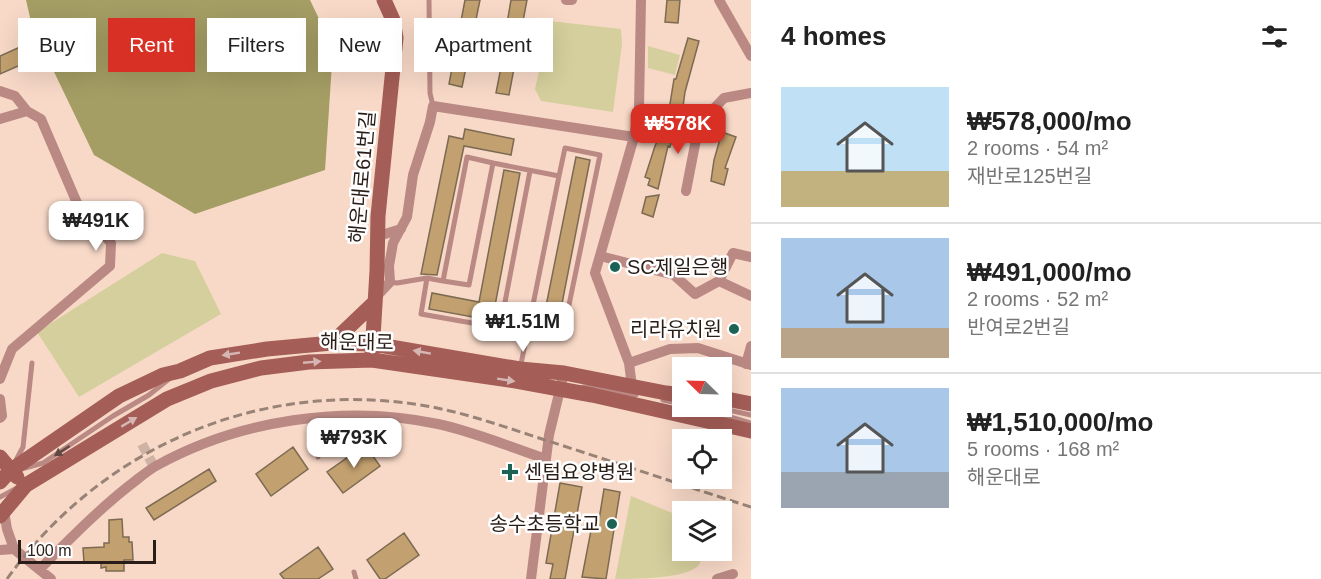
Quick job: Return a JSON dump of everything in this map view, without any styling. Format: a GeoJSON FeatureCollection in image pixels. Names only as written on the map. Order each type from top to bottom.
{"type":"FeatureCollection","features":[{"type":"Feature","properties":{"kind":"main road","name":"해운대로61번길"},"geometry":{"type":"LineString","coordinates":[[372,360],[374,301],[396,38],[393,20],[384,0]]}},
{"type":"Feature","properties":{"kind":"main road"},"geometry":{"type":"LineString","coordinates":[[332,343],[374,301]]}},
{"type":"Feature","properties":{"kind":"main road","name":"해운대로"},"geometry":{"type":"LineString","coordinates":[[5,477],[119,396],[164,375],[210,358],[267,349],[332,343],[373,344],[520,369],[751,426]]}},
{"type":"Feature","properties":{"kind":"main road","name":"해운대로"},"geometry":{"type":"LineString","coordinates":[[1,508],[26,485],[167,399],[211,381],[261,368],[309,362],[372,360],[632,387],[661,396],[672,397]]}},
{"type":"Feature","properties":{"kind":"main road"},"geometry":{"type":"LineString","coordinates":[[732,400],[751,404]]}},
{"type":"Feature","properties":{"kind":"main road"},"geometry":{"type":"LineString","coordinates":[[0,457],[5,477],[26,485]]}},
{"type":"Feature","properties":{"kind":"street"},"geometry":{"type":"LineString","coordinates":[[566,0],[572,0]]}},
{"type":"Feature","properties":{"kind":"street"},"geometry":{"type":"LineString","coordinates":[[632,387],[629,363],[595,273],[634,137],[639,108],[641,0]]}},
{"type":"Feature","properties":{"kind":"street"},"geometry":{"type":"LineString","coordinates":[[719,0],[750,52]]}},
{"type":"Feature","properties":{"kind":"street"},"geometry":{"type":"LineString","coordinates":[[0,91],[15,96],[27,111],[41,119],[77,203],[111,243],[110,266],[12,349],[0,379]]}},
{"type":"Feature","properties":{"kind":"street"},"geometry":{"type":"LineString","coordinates":[[686,191],[699,124],[724,98],[751,93]]}},
{"type":"Feature","properties":{"kind":"street"},"geometry":{"type":"LineString","coordinates":[[374,301],[390,282],[389,266],[393,243],[407,218],[413,175],[433,106],[634,137]]}},
{"type":"Feature","properties":{"kind":"street"},"geometry":{"type":"LineString","coordinates":[[639,108],[686,123],[699,124]]}},
{"type":"Feature","properties":{"kind":"street"},"geometry":{"type":"LineString","coordinates":[[0,119],[27,111]]}},
{"type":"Feature","properties":{"kind":"street"},"geometry":{"type":"LineString","coordinates":[[381,233],[401,230]]}},
{"type":"Feature","properties":{"kind":"street"},"geometry":{"type":"LineString","coordinates":[[381,233],[393,243]]}},
{"type":"Feature","properties":{"kind":"street"},"geometry":{"type":"LineString","coordinates":[[600,256],[674,274],[695,294],[719,281],[732,253],[751,257]]}},
{"type":"Feature","properties":{"kind":"street"},"geometry":{"type":"LineString","coordinates":[[719,281],[751,296]]}},
{"type":"Feature","properties":{"kind":"street"},"geometry":{"type":"LineString","coordinates":[[629,363],[670,349],[698,348],[748,365],[751,346]]}},
{"type":"Feature","properties":{"kind":"street"},"geometry":{"type":"LineString","coordinates":[[531,579],[549,435],[562,381]]}},
{"type":"Feature","properties":{"kind":"street"},"geometry":{"type":"LineString","coordinates":[[0,399],[2,416],[0,418]]}},
{"type":"Feature","properties":{"kind":"street"},"geometry":{"type":"LineString","coordinates":[[40,569],[103,506],[154,467],[234,434],[265,426],[335,415],[368,415],[418,420],[471,433],[546,459]]}},
{"type":"Feature","properties":{"kind":"street"},"geometry":{"type":"LineString","coordinates":[[1,508],[14,549],[51,579]]}},
{"type":"Feature","properties":{"kind":"street"},"geometry":{"type":"LineString","coordinates":[[0,550],[14,549]]}},
{"type":"Feature","properties":{"kind":"street"},"geometry":{"type":"LineString","coordinates":[[717,579],[733,574]]}},
{"type":"Feature","properties":{"kind":"lane"},"geometry":{"type":"LineString","coordinates":[[429,0],[430,93],[433,106]]}},
{"type":"Feature","properties":{"kind":"lane"},"geometry":{"type":"LineString","coordinates":[[427,278],[421,314],[489,326],[501,323],[530,326],[564,329],[600,155],[565,148],[530,326],[520,369]]}},
{"type":"Feature","properties":{"kind":"lane"},"geometry":{"type":"LineString","coordinates":[[443,281],[468,157],[559,176]]}},
{"type":"Feature","properties":{"kind":"lane"},"geometry":{"type":"LineString","coordinates":[[390,282],[397,284],[427,278],[469,285],[493,163]]}},
{"type":"Feature","properties":{"kind":"lane"},"geometry":{"type":"LineString","coordinates":[[501,323],[530,171]]}},
{"type":"Feature","properties":{"kind":"lane"},"geometry":{"type":"LineString","coordinates":[[5,477],[23,447],[32,363]]}},
{"type":"Feature","properties":{"kind":"lane"},"geometry":{"type":"LineString","coordinates":[[562,381],[645,396]]}},
{"type":"Feature","properties":{"kind":"lane"},"geometry":{"type":"LineString","coordinates":[[661,396],[672,400]]}},
{"type":"Feature","properties":{"kind":"lane"},"geometry":{"type":"LineString","coordinates":[[732,416],[751,426]]}},
{"type":"Feature","properties":{"kind":"lane"},"geometry":{"type":"LineString","coordinates":[[725,417],[751,426]]}},
{"type":"Feature","properties":{"kind":"lane"},"geometry":{"type":"LineString","coordinates":[[313,418],[318,457]]}},
{"type":"Feature","properties":{"kind":"lane"},"geometry":{"type":"LineString","coordinates":[[354,572],[356,579]]}},
{"type":"Feature","properties":{"kind":"shaded area"},"geometry":{"type":"Polygon","coordinates":[[[26,0],[310,0],[319,18],[318,72],[331,72],[325,170],[195,214],[94,155],[54,72],[96,72],[96,18],[30,18],[26,0]]]}},
{"type":"Feature","properties":{"kind":"shaded area"},"geometry":{"type":"Polygon","coordinates":[[[553,21],[621,29],[622,44],[613,112],[541,101],[535,89],[539,72],[553,72],[553,21]]]}},
{"type":"Feature","properties":{"kind":"shaded area"},"geometry":{"type":"Polygon","coordinates":[[[648,46],[680,55],[675,75],[648,68],[648,46]]]}},
{"type":"Feature","properties":{"kind":"shaded area"},"geometry":{"type":"Polygon","coordinates":[[[162,253],[195,261],[221,314],[79,397],[37,332],[162,253]]]}},
{"type":"Feature","properties":{"kind":"shaded area"},"geometry":{"type":"Polygon","coordinates":[[[631,496],[672,513],[672,561],[701,561],[693,570],[672,576],[615,579],[631,496]]]}},
{"type":"Feature","properties":{"kind":"building"},"geometry":{"type":"Polygon","coordinates":[[[465,0],[480,0],[476,18],[462,18],[465,0]]]}},
{"type":"Feature","properties":{"kind":"building"},"geometry":{"type":"Polygon","coordinates":[[[511,0],[527,0],[524,18],[508,18],[511,0]]]}},
{"type":"Feature","properties":{"kind":"building"},"geometry":{"type":"Polygon","coordinates":[[[667,0],[680,0],[678,23],[665,22],[667,0]]]}},
{"type":"Feature","properties":{"kind":"building"},"geometry":{"type":"Polygon","coordinates":[[[688,38],[699,41],[685,92],[682,114],[669,110],[674,79],[676,79],[688,38]]]}},
{"type":"Feature","properties":{"kind":"building"},"geometry":{"type":"Polygon","coordinates":[[[18,48],[18,66],[0,74],[0,56],[18,48]]]}},
{"type":"Feature","properties":{"kind":"building"},"geometry":{"type":"Polygon","coordinates":[[[451,72],[465,72],[462,87],[449,84],[451,72]]]}},
{"type":"Feature","properties":{"kind":"building"},"geometry":{"type":"Polygon","coordinates":[[[500,72],[513,72],[509,95],[496,93],[500,72]]]}},
{"type":"Feature","properties":{"kind":"building"},"geometry":{"type":"Polygon","coordinates":[[[664,126],[675,131],[670,147],[668,146],[658,189],[648,185],[650,179],[645,177],[664,126]]]}},
{"type":"Feature","properties":{"kind":"building"},"geometry":{"type":"Polygon","coordinates":[[[465,129],[514,139],[511,155],[464,146],[437,275],[421,274],[449,136],[463,139],[465,129]]]}},
{"type":"Feature","properties":{"kind":"building"},"geometry":{"type":"Polygon","coordinates":[[[722,132],[736,137],[725,168],[728,169],[724,185],[711,181],[722,132]]]}},
{"type":"Feature","properties":{"kind":"building"},"geometry":{"type":"Polygon","coordinates":[[[576,157],[590,160],[559,319],[544,316],[576,157]]]}},
{"type":"Feature","properties":{"kind":"building"},"geometry":{"type":"Polygon","coordinates":[[[504,170],[520,173],[494,311],[480,309],[478,318],[429,309],[432,293],[479,302],[504,170]]]}},
{"type":"Feature","properties":{"kind":"building"},"geometry":{"type":"Polygon","coordinates":[[[659,195],[653,217],[642,213],[646,197],[659,195]]]}},
{"type":"Feature","properties":{"kind":"building"},"geometry":{"type":"Polygon","coordinates":[[[365,445],[380,466],[343,493],[327,472],[365,445]]]}},
{"type":"Feature","properties":{"kind":"building"},"geometry":{"type":"Polygon","coordinates":[[[293,447],[308,469],[271,496],[256,474],[293,447]]]}},
{"type":"Feature","properties":{"kind":"building"},"geometry":{"type":"Polygon","coordinates":[[[209,469],[216,481],[154,520],[146,508],[209,469]]]}},
{"type":"Feature","properties":{"kind":"building"},"geometry":{"type":"Polygon","coordinates":[[[560,483],[582,487],[565,579],[550,579],[553,564],[546,563],[560,483]]]}},
{"type":"Feature","properties":{"kind":"building"},"geometry":{"type":"Polygon","coordinates":[[[604,489],[620,492],[606,579],[582,577],[592,525],[598,526],[604,489]]]}},
{"type":"Feature","properties":{"kind":"building"},"geometry":{"type":"Polygon","coordinates":[[[122,519],[123,537],[129,537],[129,542],[132,542],[133,560],[124,560],[124,571],[106,571],[106,567],[101,568],[101,562],[84,563],[83,548],[104,547],[104,543],[109,543],[109,520],[122,519]]]}},
{"type":"Feature","properties":{"kind":"building"},"geometry":{"type":"Polygon","coordinates":[[[404,533],[419,555],[385,579],[380,579],[367,560],[404,533]]]}},
{"type":"Feature","properties":{"kind":"building"},"geometry":{"type":"Polygon","coordinates":[[[318,547],[333,569],[318,579],[284,579],[280,574],[318,547]]]}},
{"type":"Feature","properties":{"kind":"tunnel"},"geometry":{"type":"LineString","coordinates":[[142,444],[154,467]]}},
{"type":"Feature","properties":{"kind":"railway"},"geometry":{"type":"LineString","coordinates":[[7,579],[45,533],[87,494],[135,460],[186,434],[240,415],[296,403],[355,400],[414,404],[447,410],[751,507]]}},
{"type":"Feature","properties":{"kind":"place","name":"SC제일은행"},"geometry":{"type":"Point","coordinates":[615,267]}},
{"type":"Feature","properties":{"kind":"place","name":"리라유치원"},"geometry":{"type":"Point","coordinates":[734,329]}},
{"type":"Feature","properties":{"kind":"place","name":"센텀요양병원"},"geometry":{"type":"Point","coordinates":[510,472]}},
{"type":"Feature","properties":{"kind":"place","name":"송수초등학교"},"geometry":{"type":"Point","coordinates":[612,524]}}]}
